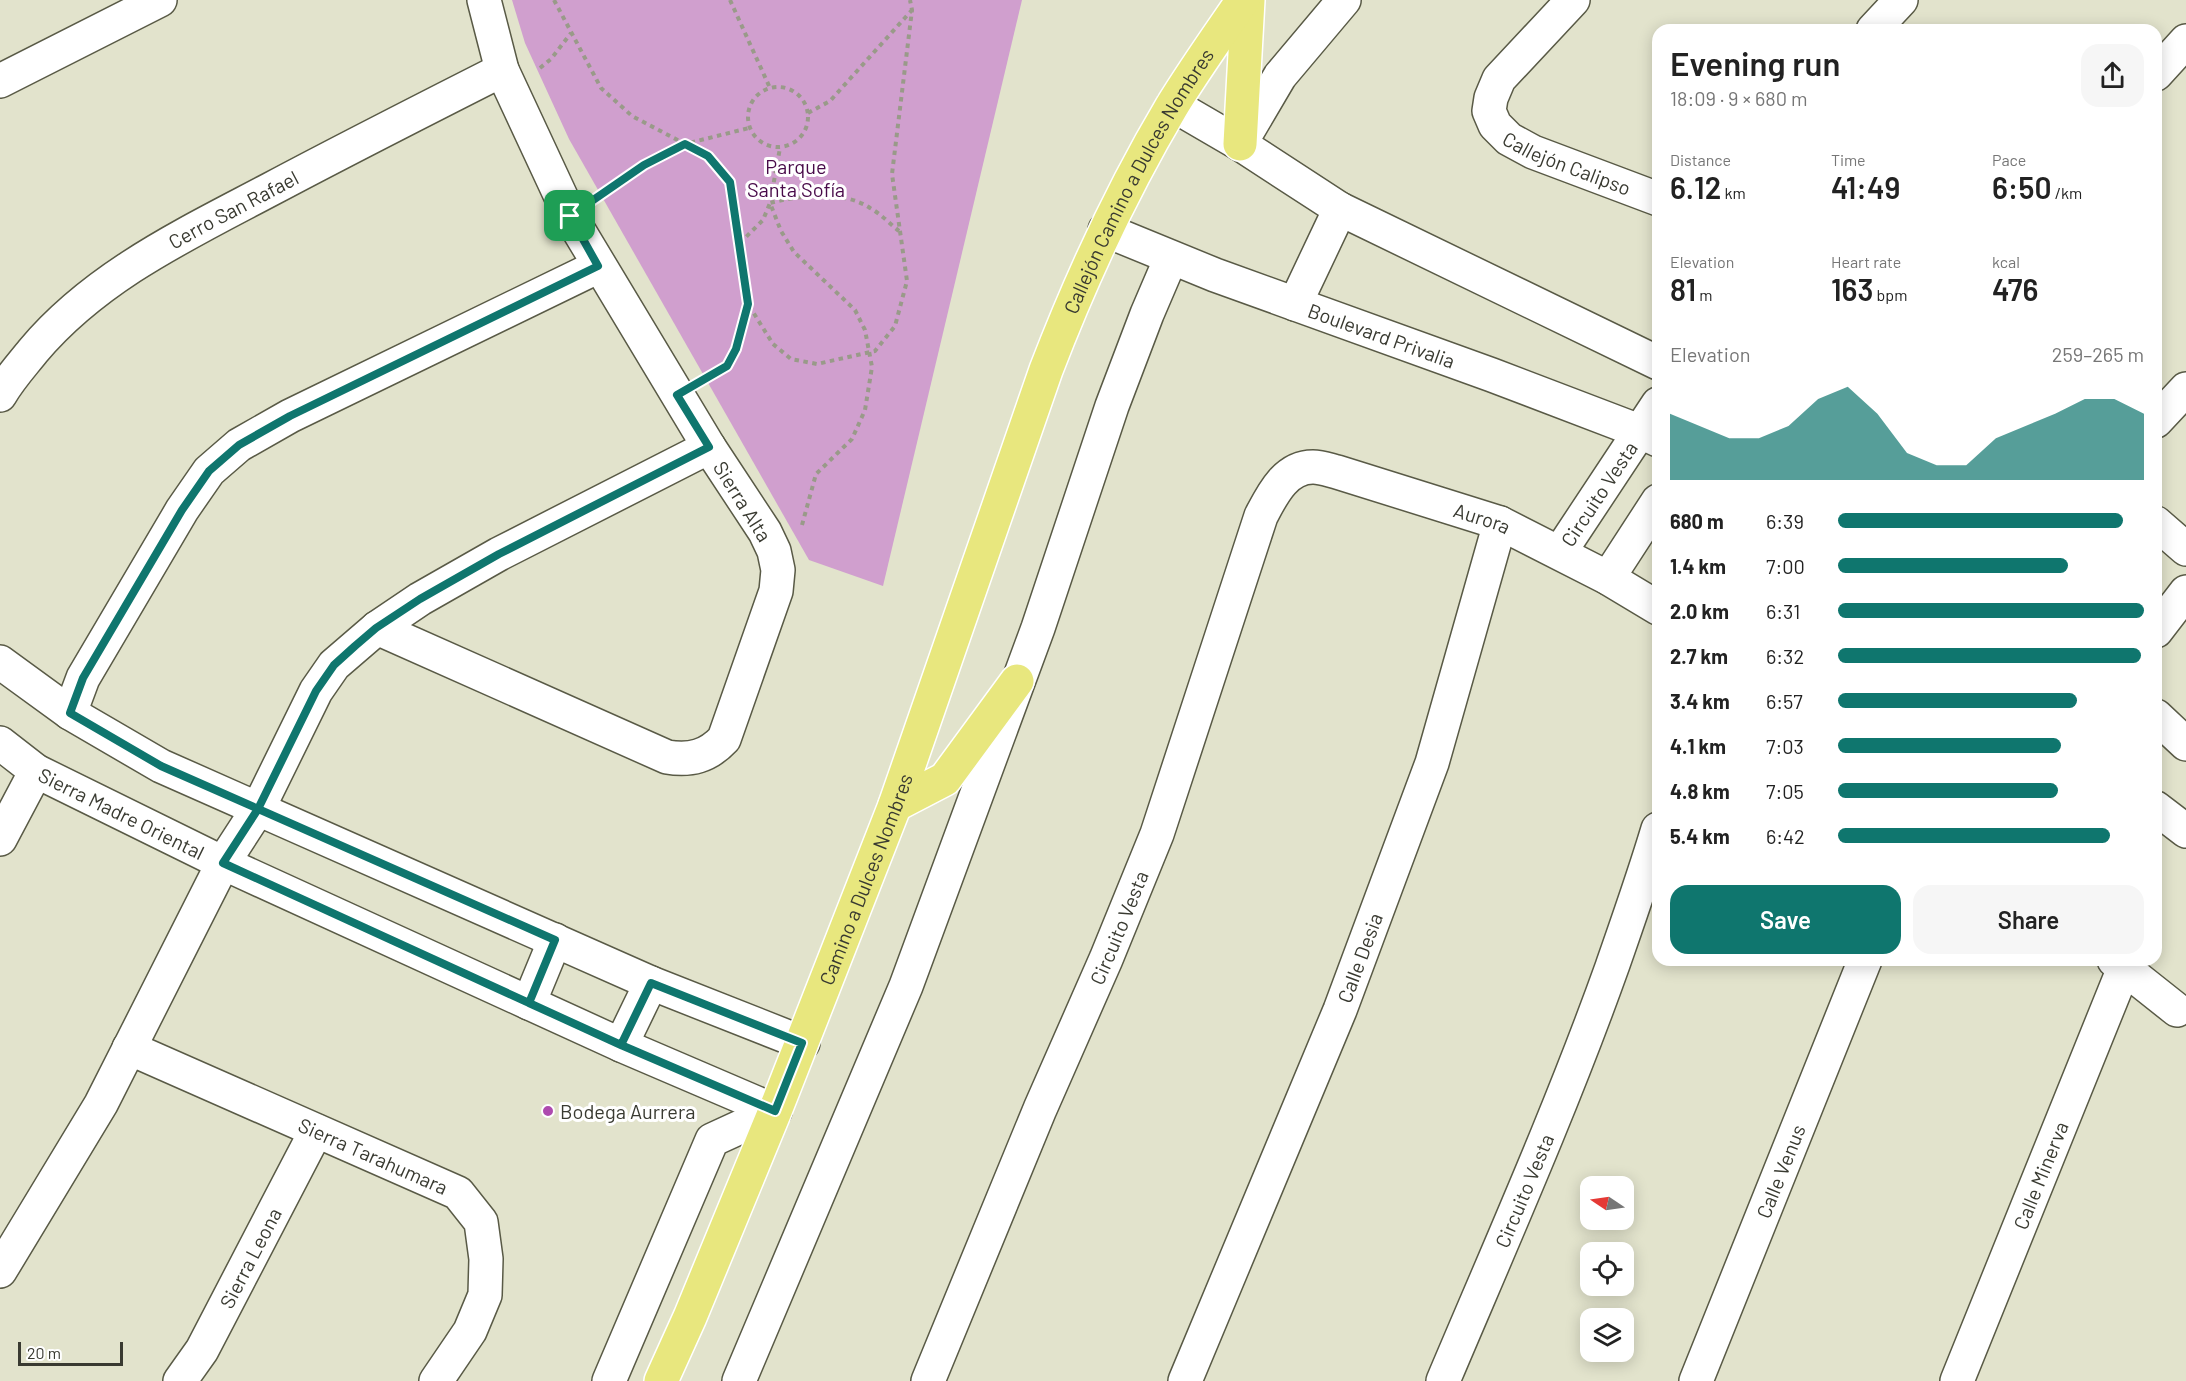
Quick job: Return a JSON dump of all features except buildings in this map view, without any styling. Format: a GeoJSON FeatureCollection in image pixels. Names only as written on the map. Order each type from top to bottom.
{"type":"FeatureCollection","features":[{"type":"Feature","properties":{"kind":"main road","name":"Callejón Camino a Dulces Nombres"},"geometry":{"type":"LineString","coordinates":[[1046,370],[1068,314],[1133,176],[1173,105],[1243,0]]}},
{"type":"Feature","properties":{"kind":"main road"},"geometry":{"type":"LineString","coordinates":[[1240,144],[1248,0]]}},
{"type":"Feature","properties":{"kind":"main road","name":"Camino a Dulces Nombres"},"geometry":{"type":"LineString","coordinates":[[661,1381],[690,1317],[775,1111],[895,806],[1046,370]]}},
{"type":"Feature","properties":{"kind":"main road"},"geometry":{"type":"LineString","coordinates":[[895,806],[945,779],[1017,681]]}},
{"type":"Feature","properties":{"kind":"street"},"geometry":{"type":"LineString","coordinates":[[0,81],[160,0]]}},
{"type":"Feature","properties":{"kind":"street","name":"Sierra Alta"},"geometry":{"type":"LineString","coordinates":[[376,628],[667,757],[683,760],[696,758],[714,749],[724,739],[776,591],[778,570],[774,551],[765,532],[709,447],[570,216],[507,81],[484,0]]}},
{"type":"Feature","properties":{"kind":"street"},"geometry":{"type":"LineString","coordinates":[[1240,144],[1280,76],[1344,0]]}},
{"type":"Feature","properties":{"kind":"street","name":"Callejón Calipso"},"geometry":{"type":"LineString","coordinates":[[1573,0],[1499,79],[1491,98],[1489,111],[1494,125],[1509,139],[1533,152],[1652,197]]}},
{"type":"Feature","properties":{"kind":"street"},"geometry":{"type":"LineString","coordinates":[[1879,24],[1901,0]]}},
{"type":"Feature","properties":{"kind":"street"},"geometry":{"type":"LineString","coordinates":[[2162,67],[2186,41]]}},
{"type":"Feature","properties":{"kind":"street","name":"Cerro San Rafael"},"geometry":{"type":"LineString","coordinates":[[2,384],[52,328],[90,296],[134,264],[327,160],[507,81]]}},
{"type":"Feature","properties":{"kind":"street"},"geometry":{"type":"LineString","coordinates":[[1173,105],[1240,144],[1340,209],[1652,360]]}},
{"type":"Feature","properties":{"kind":"street"},"geometry":{"type":"LineString","coordinates":[[1295,304],[1340,209]]}},
{"type":"Feature","properties":{"kind":"street","name":"Boulevard Privalia"},"geometry":{"type":"LineString","coordinates":[[1106,230],[1171,258],[1492,375],[1648,436]]}},
{"type":"Feature","properties":{"kind":"street"},"geometry":{"type":"LineString","coordinates":[[739,1381],[906,986],[1038,628],[1112,406],[1171,258]]}},
{"type":"Feature","properties":{"kind":"street"},"geometry":{"type":"LineString","coordinates":[[70,713],[83,678],[182,510],[209,471],[239,445],[290,416],[598,266]]}},
{"type":"Feature","properties":{"kind":"street"},"geometry":{"type":"LineString","coordinates":[[2162,415],[2186,389]]}},
{"type":"Feature","properties":{"kind":"street","name":"Circuito Vesta"},"geometry":{"type":"LineString","coordinates":[[1560,552],[1648,436]]}},
{"type":"Feature","properties":{"kind":"street"},"geometry":{"type":"LineString","coordinates":[[0,1271],[101,1104],[223,863],[258,809],[316,691],[334,665],[376,628],[420,599],[499,554],[709,447]]}},
{"type":"Feature","properties":{"kind":"street","name":"Aurora"},"geometry":{"type":"LineString","coordinates":[[1295,472],[1312,467],[1336,472],[1500,523],[1560,552],[1652,604]]}},
{"type":"Feature","properties":{"kind":"street","name":"Circuito Vesta"},"geometry":{"type":"LineString","coordinates":[[928,1381],[1157,834],[1261,516],[1278,485],[1295,472]]}},
{"type":"Feature","properties":{"kind":"street"},"geometry":{"type":"LineString","coordinates":[[1608,578],[1652,510]]}},
{"type":"Feature","properties":{"kind":"street","name":"Calle Desia"},"geometry":{"type":"LineString","coordinates":[[1185,1381],[1340,1010],[1432,763],[1500,523]]}},
{"type":"Feature","properties":{"kind":"street"},"geometry":{"type":"LineString","coordinates":[[2162,623],[2186,592]]}},
{"type":"Feature","properties":{"kind":"street"},"geometry":{"type":"LineString","coordinates":[[0,662],[70,713],[161,766],[651,983],[802,1043]]}},
{"type":"Feature","properties":{"kind":"street"},"geometry":{"type":"LineString","coordinates":[[2162,722],[2186,744]]}},
{"type":"Feature","properties":{"kind":"street","name":"Sierra Madre Oriental"},"geometry":{"type":"LineString","coordinates":[[0,743],[36,771],[223,863],[621,1045],[775,1111]]}},
{"type":"Feature","properties":{"kind":"street"},"geometry":{"type":"LineString","coordinates":[[0,839],[36,771]]}},
{"type":"Feature","properties":{"kind":"street"},"geometry":{"type":"LineString","coordinates":[[2162,813],[2186,831]]}},
{"type":"Feature","properties":{"kind":"street","name":"Circuito Vesta"},"geometry":{"type":"LineString","coordinates":[[1443,1381],[1540,1153],[1592,1022],[1652,850]]}},
{"type":"Feature","properties":{"kind":"street"},"geometry":{"type":"LineString","coordinates":[[529,1003],[555,940]]}},
{"type":"Feature","properties":{"kind":"street","name":"Calle Venus"},"geometry":{"type":"LineString","coordinates":[[1696,1381],[1863,966]]}},
{"type":"Feature","properties":{"kind":"street","name":"Calle Minerva"},"geometry":{"type":"LineString","coordinates":[[1956,1381],[2118,966]]}},
{"type":"Feature","properties":{"kind":"street"},"geometry":{"type":"LineString","coordinates":[[2122,966],[2177,1010]]}},
{"type":"Feature","properties":{"kind":"street"},"geometry":{"type":"LineString","coordinates":[[621,1045],[651,983]]}},
{"type":"Feature","properties":{"kind":"street","name":"Sierra Tarahumara"},"geometry":{"type":"LineString","coordinates":[[129,1048],[458,1193],[481,1222],[486,1259],[485,1295],[470,1331],[436,1381]]}},
{"type":"Feature","properties":{"kind":"street"},"geometry":{"type":"LineString","coordinates":[[609,1381],[712,1140],[775,1111]]}},
{"type":"Feature","properties":{"kind":"street","name":"Sierra Leona"},"geometry":{"type":"LineString","coordinates":[[180,1381],[202,1350],[316,1131]]}},
{"type":"Feature","properties":{"kind":"path"},"geometry":{"type":"LineString","coordinates":[[554,0],[601,88],[632,116],[708,156],[730,182],[748,304],[736,349],[727,366],[677,395]]}},
{"type":"Feature","properties":{"kind":"path"},"geometry":{"type":"LineString","coordinates":[[730,0],[770,88]]}},
{"type":"Feature","properties":{"kind":"path"},"geometry":{"type":"LineString","coordinates":[[748,304],[773,344],[791,359],[817,364],[875,351],[896,326],[907,281],[892,174],[912,10],[910,0]]}},
{"type":"Feature","properties":{"kind":"path"},"geometry":{"type":"LineString","coordinates":[[808,113],[830,101],[912,10]]}},
{"type":"Feature","properties":{"kind":"path"},"geometry":{"type":"LineString","coordinates":[[507,81],[551,59],[571,33]]}},
{"type":"Feature","properties":{"kind":"path"},"geometry":{"type":"LineString","coordinates":[[780,87],[798,95],[805,103],[808,113],[807,123],[798,140],[780,148],[761,143],[749,128],[748,108],[761,92],[770,88],[780,87]]}},
{"type":"Feature","properties":{"kind":"path"},"geometry":{"type":"LineString","coordinates":[[570,216],[644,165],[685,144],[749,128]]}},
{"type":"Feature","properties":{"kind":"path"},"geometry":{"type":"LineString","coordinates":[[740,243],[763,220],[770,203],[780,148]]}},
{"type":"Feature","properties":{"kind":"path"},"geometry":{"type":"LineString","coordinates":[[770,203],[798,196],[837,196],[869,207],[900,232]]}},
{"type":"Feature","properties":{"kind":"path"},"geometry":{"type":"LineString","coordinates":[[770,203],[781,231],[794,252],[855,310],[865,330],[872,368],[865,410],[852,439],[816,474],[800,530],[774,551]]}},
{"type":"Feature","properties":{"kind":"green space","name":"Parque Santa Sofía"},"geometry":{"type":"Polygon","coordinates":[[[512,0],[1022,0],[883,586],[809,560],[569,139],[525,43],[512,0]]]}},
{"type":"Feature","properties":{"kind":"place","name":"Bodega Aurrera"},"geometry":{"type":"Point","coordinates":[548,1111]}},
{"type":"Feature","properties":{"kind":"route"},"geometry":{"type":"LineString","coordinates":[[570,216],[598,266],[290,416],[239,445],[209,471],[182,510],[83,678],[70,713],[161,766],[258,809],[333,842],[407,875],[555,940],[529,1003],[621,1045],[651,983],[802,1043],[775,1111],[621,1045],[223,863],[258,809],[316,691],[334,665],[376,628],[420,599],[499,554],[709,447],[677,395],[727,366],[736,349],[748,304],[730,182],[708,156],[685,144],[644,165],[570,216]]}}]}
